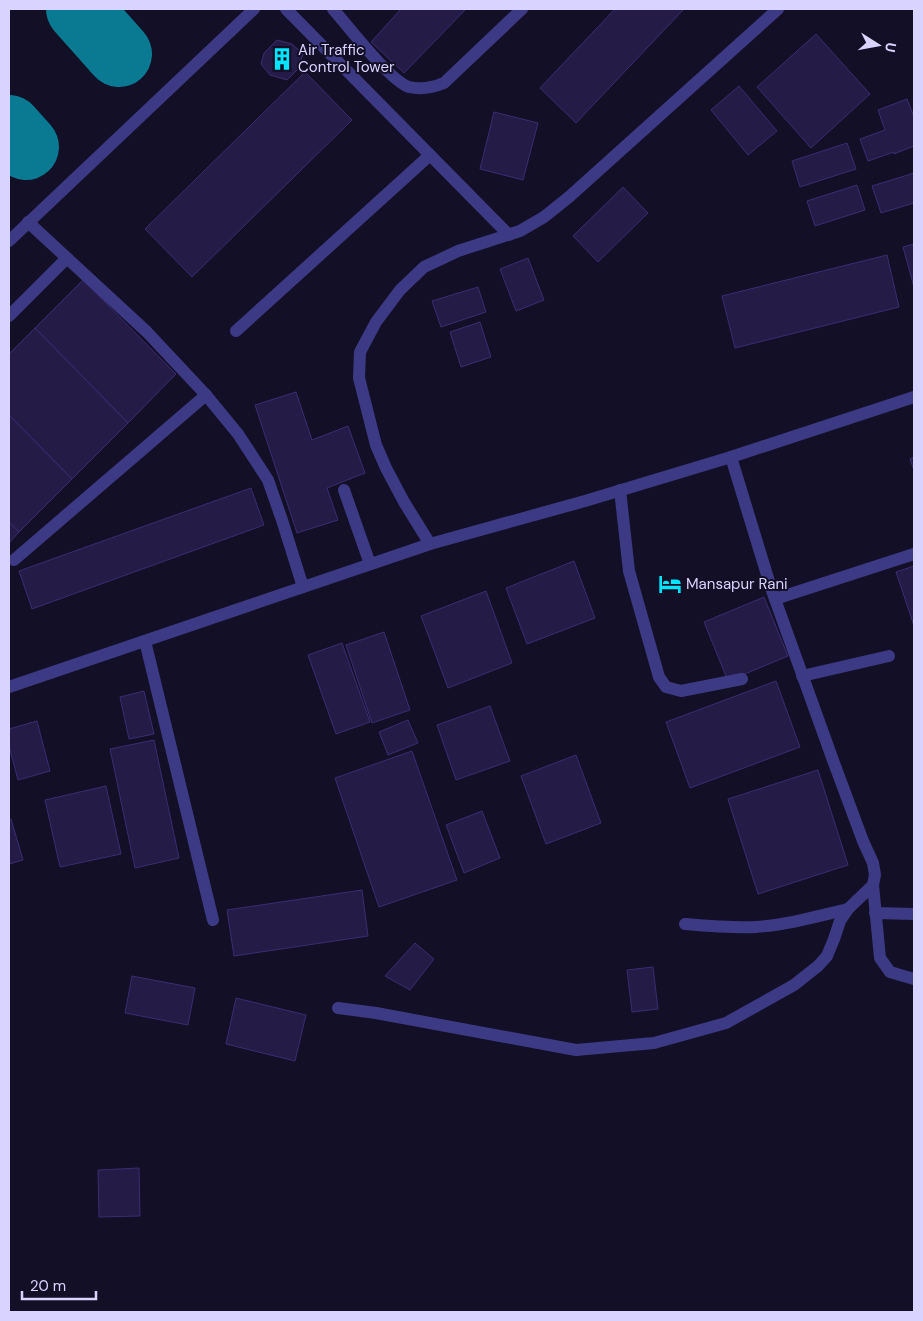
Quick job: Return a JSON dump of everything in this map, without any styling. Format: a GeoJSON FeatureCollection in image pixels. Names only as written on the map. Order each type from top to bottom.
{"type":"FeatureCollection","features":[{"type":"Feature","properties":{"kind":"street"},"geometry":{"type":"LineString","coordinates":[[9,241],[254,9]]}},
{"type":"Feature","properties":{"kind":"street"},"geometry":{"type":"LineString","coordinates":[[286,9],[509,235]]}},
{"type":"Feature","properties":{"kind":"street"},"geometry":{"type":"LineString","coordinates":[[333,9],[392,76],[408,87],[428,89],[444,83],[522,9]]}},
{"type":"Feature","properties":{"kind":"street"},"geometry":{"type":"LineString","coordinates":[[430,544],[404,502],[376,445],[359,378],[360,352],[376,322],[400,290],[424,267],[458,251],[520,231],[569,197],[778,9]]}},
{"type":"Feature","properties":{"kind":"street"},"geometry":{"type":"LineString","coordinates":[[236,331],[430,155]]}},
{"type":"Feature","properties":{"kind":"street"},"geometry":{"type":"LineString","coordinates":[[28,222],[147,332],[206,395],[238,434],[268,480],[303,587]]}},
{"type":"Feature","properties":{"kind":"street"},"geometry":{"type":"LineString","coordinates":[[9,316],[66,258]]}},
{"type":"Feature","properties":{"kind":"street"},"geometry":{"type":"LineString","coordinates":[[14,560],[206,395]]}},
{"type":"Feature","properties":{"kind":"street"},"geometry":{"type":"LineString","coordinates":[[9,687],[430,544],[731,457],[914,397]]}},
{"type":"Feature","properties":{"kind":"street"},"geometry":{"type":"LineString","coordinates":[[731,457],[775,599],[860,833],[873,863],[875,875],[873,885],[875,914],[880,958],[890,972],[914,979]]}},
{"type":"Feature","properties":{"kind":"street"},"geometry":{"type":"LineString","coordinates":[[344,490],[370,564]]}},
{"type":"Feature","properties":{"kind":"street"},"geometry":{"type":"LineString","coordinates":[[620,490],[629,571],[660,677],[666,686],[681,691],[742,679]]}},
{"type":"Feature","properties":{"kind":"street"},"geometry":{"type":"LineString","coordinates":[[775,599],[914,554]]}},
{"type":"Feature","properties":{"kind":"street"},"geometry":{"type":"LineString","coordinates":[[145,640],[213,920]]}},
{"type":"Feature","properties":{"kind":"street"},"geometry":{"type":"LineString","coordinates":[[802,676],[888,656]]}},
{"type":"Feature","properties":{"kind":"street"},"geometry":{"type":"LineString","coordinates":[[338,1008],[386,1014],[576,1050],[654,1043],[726,1023],[794,985],[818,966],[826,956],[840,921],[848,909],[873,885]]}},
{"type":"Feature","properties":{"kind":"street"},"geometry":{"type":"LineString","coordinates":[[686,924],[757,927],[803,920],[848,909]]}},
{"type":"Feature","properties":{"kind":"street"},"geometry":{"type":"LineString","coordinates":[[875,914],[914,914]]}},
{"type":"Feature","properties":{"kind":"building"},"geometry":{"type":"Polygon","coordinates":[[[401,9],[466,9],[404,73],[371,42],[401,9]]]}},
{"type":"Feature","properties":{"kind":"building"},"geometry":{"type":"Polygon","coordinates":[[[615,9],[684,9],[576,123],[540,88],[615,9]]]}},
{"type":"Feature","properties":{"kind":"building"},"geometry":{"type":"Polygon","coordinates":[[[816,34],[870,94],[811,148],[757,87],[816,34]]]}},
{"type":"Feature","properties":{"kind":"building","name":"Air Traffic Control Tower"},"geometry":{"type":"Polygon","coordinates":[[[277,40],[292,44],[303,54],[298,69],[287,80],[270,75],[261,64],[264,53],[277,40]]]}},
{"type":"Feature","properties":{"kind":"building"},"geometry":{"type":"Polygon","coordinates":[[[305,72],[352,120],[192,277],[145,229],[305,72]]]}},
{"type":"Feature","properties":{"kind":"building"},"geometry":{"type":"Polygon","coordinates":[[[739,86],[777,131],[748,155],[711,110],[739,86]]]}},
{"type":"Feature","properties":{"kind":"building"},"geometry":{"type":"Polygon","coordinates":[[[907,99],[914,117],[914,146],[868,161],[860,139],[885,130],[878,110],[907,99]]]}},
{"type":"Feature","properties":{"kind":"building"},"geometry":{"type":"Polygon","coordinates":[[[494,112],[538,123],[523,180],[480,169],[494,112]]]}},
{"type":"Feature","properties":{"kind":"building"},"geometry":{"type":"Polygon","coordinates":[[[847,143],[856,169],[800,187],[792,161],[847,143]]]}},
{"type":"Feature","properties":{"kind":"building"},"geometry":{"type":"Polygon","coordinates":[[[914,173],[914,203],[881,213],[872,186],[914,173]]]}},
{"type":"Feature","properties":{"kind":"building"},"geometry":{"type":"Polygon","coordinates":[[[857,185],[865,210],[815,226],[807,201],[857,185]]]}},
{"type":"Feature","properties":{"kind":"building"},"geometry":{"type":"Polygon","coordinates":[[[623,187],[648,213],[598,262],[573,236],[623,187]]]}},
{"type":"Feature","properties":{"kind":"building"},"geometry":{"type":"Polygon","coordinates":[[[914,244],[914,287],[903,247],[914,244]]]}},
{"type":"Feature","properties":{"kind":"building"},"geometry":{"type":"Polygon","coordinates":[[[887,255],[899,307],[735,348],[722,296],[887,255]]]}},
{"type":"Feature","properties":{"kind":"building"},"geometry":{"type":"Polygon","coordinates":[[[528,258],[544,300],[516,311],[500,269],[528,258]]]}},
{"type":"Feature","properties":{"kind":"building"},"geometry":{"type":"Polygon","coordinates":[[[83,280],[176,374],[128,423],[35,328],[83,280]]]}},
{"type":"Feature","properties":{"kind":"building"},"geometry":{"type":"Polygon","coordinates":[[[478,287],[486,312],[441,327],[432,301],[478,287]]]}},
{"type":"Feature","properties":{"kind":"building"},"geometry":{"type":"Polygon","coordinates":[[[480,322],[491,357],[461,367],[450,332],[480,322]]]}},
{"type":"Feature","properties":{"kind":"building"},"geometry":{"type":"Polygon","coordinates":[[[35,328],[128,423],[72,479],[9,415],[9,354],[35,328]]]}},
{"type":"Feature","properties":{"kind":"building"},"geometry":{"type":"Polygon","coordinates":[[[296,392],[312,440],[348,426],[365,473],[327,488],[338,520],[297,533],[255,405],[296,392]]]}},
{"type":"Feature","properties":{"kind":"building"},"geometry":{"type":"Polygon","coordinates":[[[9,415],[72,479],[19,532],[9,522],[9,415]]]}},
{"type":"Feature","properties":{"kind":"building"},"geometry":{"type":"Polygon","coordinates":[[[914,457],[914,470],[910,459],[914,457]]]}},
{"type":"Feature","properties":{"kind":"building"},"geometry":{"type":"Polygon","coordinates":[[[251,488],[264,525],[32,609],[19,571],[251,488]]]}},
{"type":"Feature","properties":{"kind":"building"},"geometry":{"type":"Polygon","coordinates":[[[9,522],[19,532],[9,543],[9,522]]]}},
{"type":"Feature","properties":{"kind":"building"},"geometry":{"type":"Polygon","coordinates":[[[574,561],[595,618],[527,644],[506,588],[574,561]]]}},
{"type":"Feature","properties":{"kind":"building"},"geometry":{"type":"Polygon","coordinates":[[[914,566],[914,626],[896,572],[914,566]]]}},
{"type":"Feature","properties":{"kind":"building"},"geometry":{"type":"Polygon","coordinates":[[[486,591],[512,663],[448,688],[421,616],[486,591]]]}},
{"type":"Feature","properties":{"kind":"building"},"geometry":{"type":"Polygon","coordinates":[[[764,597],[788,656],[728,681],[704,622],[764,597]]]}},
{"type":"Feature","properties":{"kind":"building"},"geometry":{"type":"Polygon","coordinates":[[[384,632],[410,710],[372,723],[346,645],[384,632]]]}},
{"type":"Feature","properties":{"kind":"building"},"geometry":{"type":"Polygon","coordinates":[[[342,643],[370,722],[336,734],[308,655],[342,643]]]}},
{"type":"Feature","properties":{"kind":"building"},"geometry":{"type":"Polygon","coordinates":[[[776,681],[800,747],[690,788],[666,722],[776,681]]]}},
{"type":"Feature","properties":{"kind":"building"},"geometry":{"type":"Polygon","coordinates":[[[144,691],[154,734],[129,739],[120,697],[144,691]]]}},
{"type":"Feature","properties":{"kind":"building"},"geometry":{"type":"Polygon","coordinates":[[[490,706],[510,761],[456,780],[437,725],[490,706]]]}},
{"type":"Feature","properties":{"kind":"building"},"geometry":{"type":"Polygon","coordinates":[[[408,720],[418,743],[388,755],[379,732],[408,720]]]}},
{"type":"Feature","properties":{"kind":"building"},"geometry":{"type":"Polygon","coordinates":[[[37,721],[50,771],[18,780],[9,746],[9,729],[37,721]]]}},
{"type":"Feature","properties":{"kind":"building"},"geometry":{"type":"Polygon","coordinates":[[[154,740],[179,858],[135,868],[110,749],[154,740]]]}},
{"type":"Feature","properties":{"kind":"building"},"geometry":{"type":"Polygon","coordinates":[[[412,751],[457,880],[379,907],[335,778],[412,751]]]}},
{"type":"Feature","properties":{"kind":"building"},"geometry":{"type":"Polygon","coordinates":[[[576,755],[601,823],[546,844],[521,776],[576,755]]]}},
{"type":"Feature","properties":{"kind":"building"},"geometry":{"type":"Polygon","coordinates":[[[818,770],[848,865],[758,894],[728,799],[818,770]]]}},
{"type":"Feature","properties":{"kind":"building"},"geometry":{"type":"Polygon","coordinates":[[[106,786],[121,854],[60,867],[45,800],[106,786]]]}},
{"type":"Feature","properties":{"kind":"building"},"geometry":{"type":"Polygon","coordinates":[[[482,811],[500,858],[464,873],[446,825],[482,811]]]}},
{"type":"Feature","properties":{"kind":"building"},"geometry":{"type":"Polygon","coordinates":[[[11,819],[23,860],[9,864],[9,820],[11,819]]]}},
{"type":"Feature","properties":{"kind":"building"},"geometry":{"type":"Polygon","coordinates":[[[362,890],[368,936],[234,956],[227,910],[362,890]]]}},
{"type":"Feature","properties":{"kind":"building"},"geometry":{"type":"Polygon","coordinates":[[[415,943],[434,959],[410,990],[385,976],[415,943]]]}},
{"type":"Feature","properties":{"kind":"building"},"geometry":{"type":"Polygon","coordinates":[[[653,967],[658,1009],[632,1012],[627,970],[653,967]]]}},
{"type":"Feature","properties":{"kind":"building"},"geometry":{"type":"Polygon","coordinates":[[[132,976],[195,988],[188,1025],[125,1013],[132,976]]]}},
{"type":"Feature","properties":{"kind":"building"},"geometry":{"type":"Polygon","coordinates":[[[236,998],[306,1015],[295,1061],[226,1044],[236,998]]]}},
{"type":"Feature","properties":{"kind":"building"},"geometry":{"type":"Polygon","coordinates":[[[139,1168],[140,1216],[99,1217],[98,1170],[139,1168]]]}},
{"type":"Feature","properties":{"kind":"taxiway"},"geometry":{"type":"LineString","coordinates":[[79,9],[119,54]]}},
{"type":"Feature","properties":{"kind":"taxiway"},"geometry":{"type":"LineString","coordinates":[[9,128],[26,147]]}},
{"type":"Feature","properties":{"kind":"place","name":"Air Traffic Control Tower"},"geometry":{"type":"Point","coordinates":[282,59]}},
{"type":"Feature","properties":{"kind":"place","name":"Mansapur Rani"},"geometry":{"type":"Point","coordinates":[670,584]}}]}
